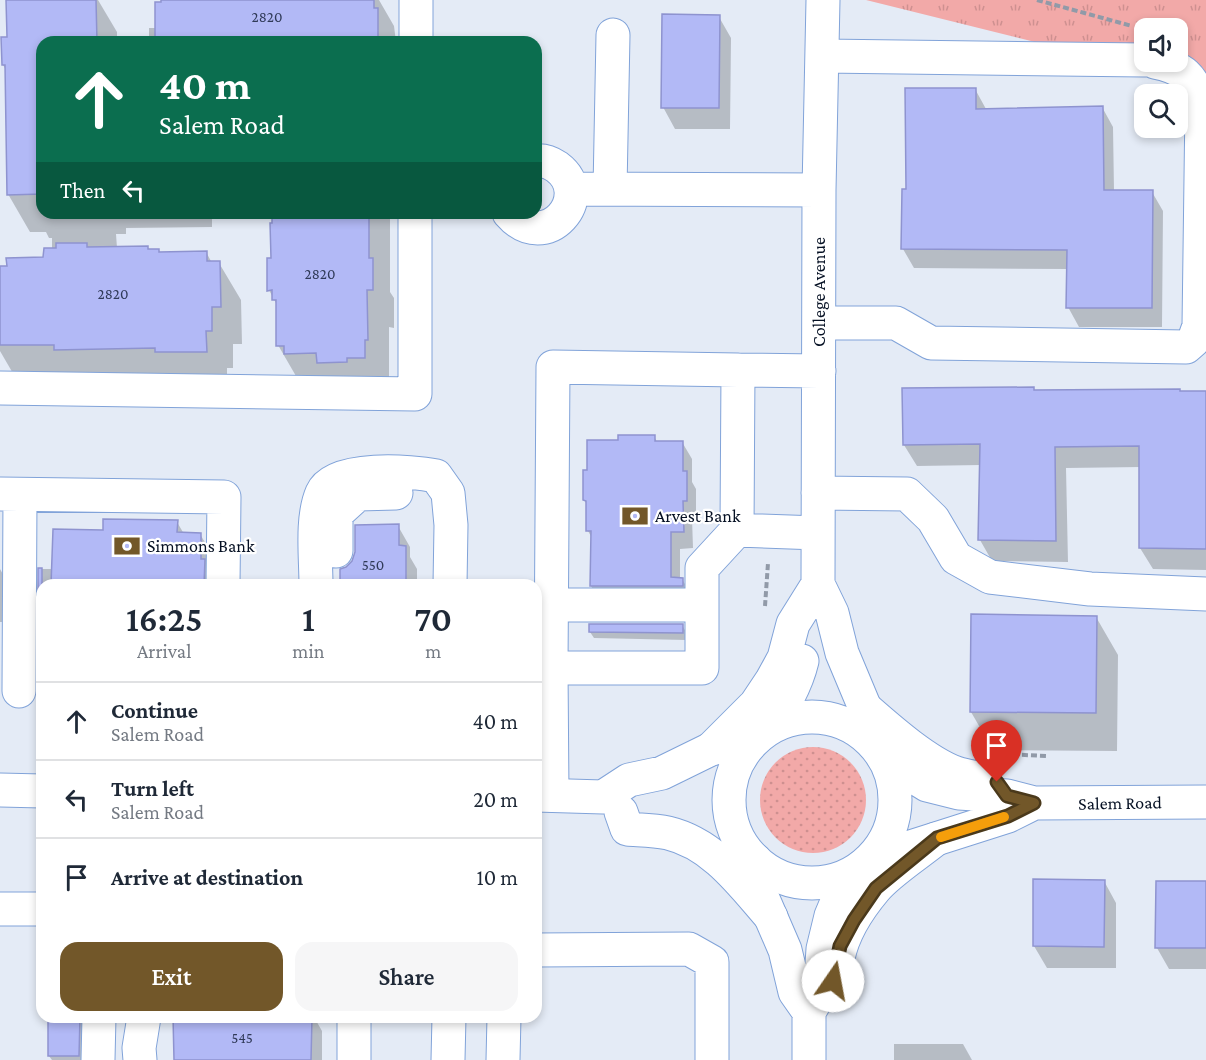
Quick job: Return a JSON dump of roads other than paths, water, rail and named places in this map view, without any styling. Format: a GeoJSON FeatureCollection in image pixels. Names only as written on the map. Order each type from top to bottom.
{"type":"FeatureCollection","features":[{"type":"Feature","properties":{"kind":"main road"},"geometry":{"type":"LineString","coordinates":[[416,0],[416,36]]}},
{"type":"Feature","properties":{"kind":"main road","name":"College Avenue"},"geometry":{"type":"LineString","coordinates":[[763,733],[786,702],[799,675],[813,592],[818,533],[819,190],[823,0]]}},
{"type":"Feature","properties":{"kind":"main road"},"geometry":{"type":"LineString","coordinates":[[610,189],[613,35]]}},
{"type":"Feature","properties":{"kind":"main road"},"geometry":{"type":"LineString","coordinates":[[823,56],[1134,60]]}},
{"type":"Feature","properties":{"kind":"main road"},"geometry":{"type":"LineString","coordinates":[[819,323],[896,323],[931,343],[1186,346],[1194,340],[1199,326],[1202,104],[1195,85],[1182,72]]}},
{"type":"Feature","properties":{"kind":"main road"},"geometry":{"type":"LineString","coordinates":[[514,219],[525,226],[545,227],[563,217],[568,209],[571,189],[567,178],[551,163],[542,162]]}},
{"type":"Feature","properties":{"kind":"main road"},"geometry":{"type":"LineString","coordinates":[[571,189],[819,190]]}},
{"type":"Feature","properties":{"kind":"main road"},"geometry":{"type":"LineString","coordinates":[[0,388],[415,394],[415,219]]}},
{"type":"Feature","properties":{"kind":"main road"},"geometry":{"type":"LineString","coordinates":[[819,371],[553,367],[551,668],[544,795],[695,819],[748,851],[783,878],[799,882],[816,883],[832,880],[848,875],[866,863]]}},
{"type":"Feature","properties":{"kind":"main road"},"geometry":{"type":"LineString","coordinates":[[551,668],[702,668],[702,568],[737,530],[738,370]]}},
{"type":"Feature","properties":{"kind":"main road"},"geometry":{"type":"LineString","coordinates":[[316,579],[316,512],[323,490],[338,480],[360,472],[421,473],[436,476],[448,493],[451,525],[450,579]]}},
{"type":"Feature","properties":{"kind":"main road"},"geometry":{"type":"LineString","coordinates":[[336,579],[336,514],[358,494],[396,493],[433,496],[451,525]]}},
{"type":"Feature","properties":{"kind":"main road"},"geometry":{"type":"LineString","coordinates":[[818,493],[907,494],[933,519],[956,558],[990,577],[1090,589],[1206,594]]}},
{"type":"Feature","properties":{"kind":"main road"},"geometry":{"type":"LineString","coordinates":[[20,691],[10,495],[224,496],[223,579]]}},
{"type":"Feature","properties":{"kind":"main road"},"geometry":{"type":"LineString","coordinates":[[737,530],[818,533]]}},
{"type":"Feature","properties":{"kind":"main road"},"geometry":{"type":"LineString","coordinates":[[711,748],[756,704],[772,681],[784,658],[793,624],[813,592]]}},
{"type":"Feature","properties":{"kind":"main road","name":"College Avenue"},"geometry":{"type":"LineString","coordinates":[[813,592],[832,613],[842,653],[880,752]]}},
{"type":"Feature","properties":{"kind":"main road"},"geometry":{"type":"LineString","coordinates":[[551,605],[702,605]]}},
{"type":"Feature","properties":{"kind":"main road"},"geometry":{"type":"LineString","coordinates":[[865,708],[906,742],[955,773],[997,782],[1021,800]]}},
{"type":"Feature","properties":{"kind":"main road"},"geometry":{"type":"LineString","coordinates":[[612,804],[629,780],[662,773],[711,748],[763,733],[784,721],[800,717],[825,718],[849,725],[863,734],[880,752],[892,775],[895,812],[890,830],[882,845],[839,897],[831,916],[814,1002],[809,1060]]}},
{"type":"Feature","properties":{"kind":"main road"},"geometry":{"type":"LineString","coordinates":[[763,733],[745,751],[735,768],[731,786],[732,815],[748,851],[760,892],[785,950],[795,992],[814,1002]]}},
{"type":"Feature","properties":{"kind":"main road","name":"Salem Road"},"geometry":{"type":"LineString","coordinates":[[880,752],[927,785],[959,792],[1021,800],[1206,802]]}},
{"type":"Feature","properties":{"kind":"main road"},"geometry":{"type":"LineString","coordinates":[[0,790],[36,791]]}},
{"type":"Feature","properties":{"kind":"main road","name":"Salem Road"},"geometry":{"type":"LineString","coordinates":[[866,863],[1008,816],[1021,800]]}},
{"type":"Feature","properties":{"kind":"main road"},"geometry":{"type":"LineString","coordinates":[[612,804],[627,829],[669,833],[698,845],[719,859],[771,917]]}},
{"type":"Feature","properties":{"kind":"main road"},"geometry":{"type":"LineString","coordinates":[[814,1002],[833,981],[840,946],[854,920],[876,888],[937,838]]}},
{"type":"Feature","properties":{"kind":"main road"},"geometry":{"type":"LineString","coordinates":[[0,909],[36,909]]}},
{"type":"Feature","properties":{"kind":"main road"},"geometry":{"type":"LineString","coordinates":[[542,950],[689,949],[712,962],[712,1060]]}},
{"type":"Feature","properties":{"kind":"main road"},"geometry":{"type":"LineString","coordinates":[[98,1060],[99,1023]]}},
{"type":"Feature","properties":{"kind":"main road"},"geometry":{"type":"LineString","coordinates":[[140,1060],[139,1048],[143,1023]]}},
{"type":"Feature","properties":{"kind":"main road"},"geometry":{"type":"LineString","coordinates":[[354,1023],[354,1060]]}},
{"type":"Feature","properties":{"kind":"main road"},"geometry":{"type":"LineString","coordinates":[[448,1060],[449,1023]]}},
{"type":"Feature","properties":{"kind":"main road"},"geometry":{"type":"LineString","coordinates":[[503,1060],[504,1023]]}},
{"type":"Feature","properties":{"kind":"place","name":"Arvest Bank"},"geometry":{"type":"Point","coordinates":[635,516]}},
{"type":"Feature","properties":{"kind":"place","name":"Simmons Bank"},"geometry":{"type":"Point","coordinates":[127,546]}}]}
